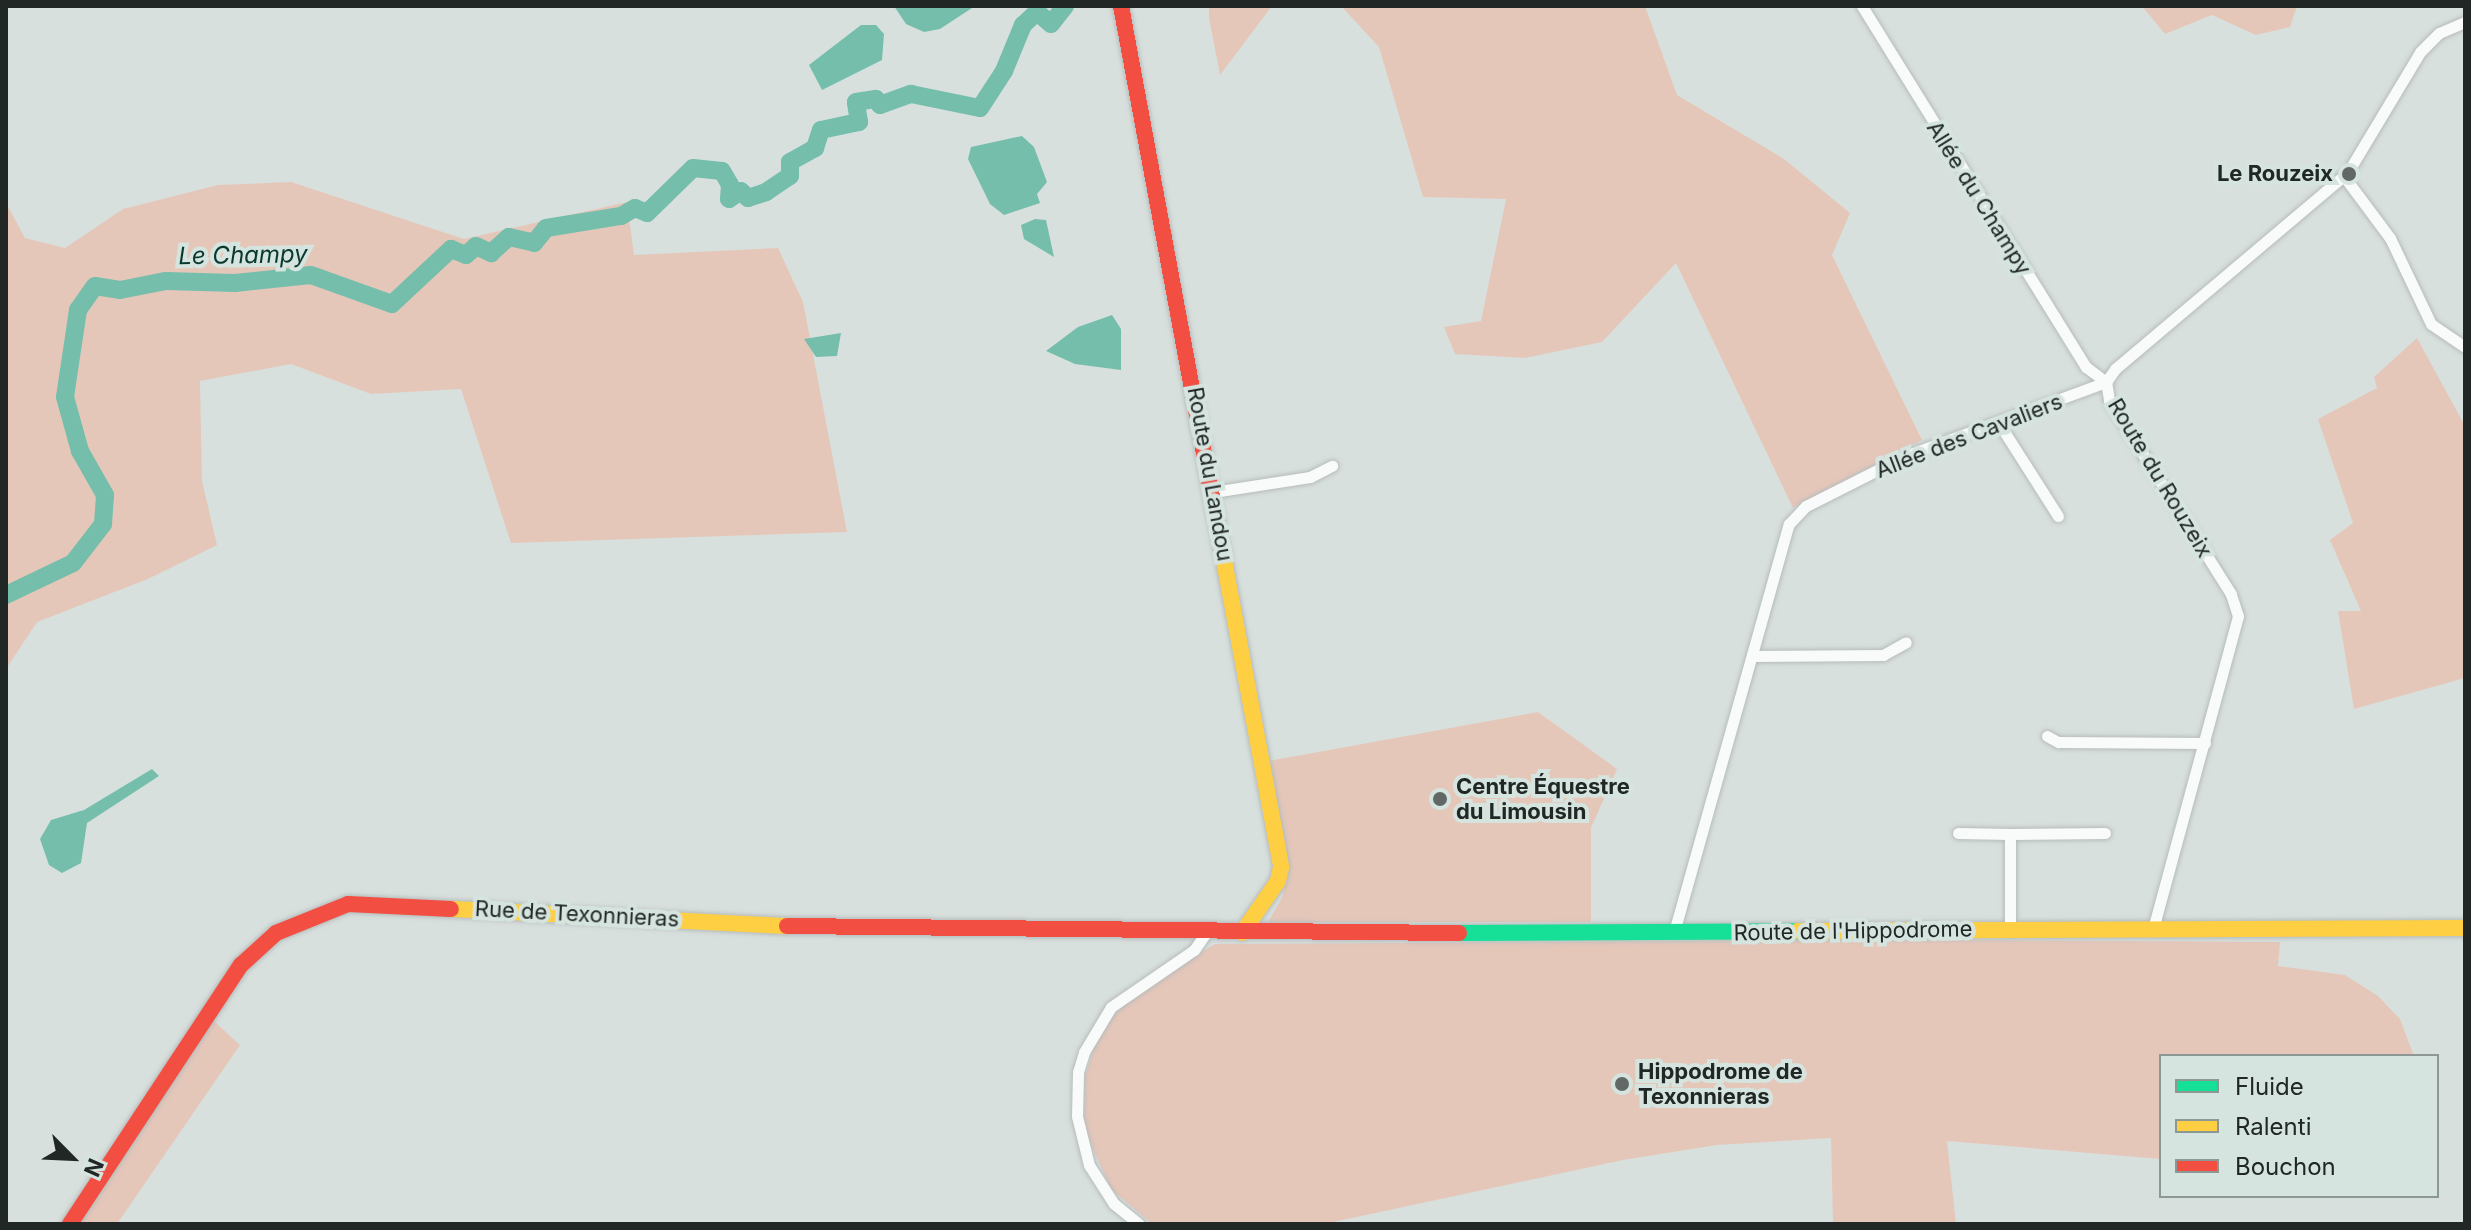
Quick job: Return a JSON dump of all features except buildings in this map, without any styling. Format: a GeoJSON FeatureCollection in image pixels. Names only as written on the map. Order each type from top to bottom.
{"type":"FeatureCollection","features":[{"type":"Feature","properties":{"kind":"main road","name":"Route du Landou"},"geometry":{"type":"LineString","coordinates":[[1121,6],[1281,867],[1278,881],[1242,933]]}},
{"type":"Feature","properties":{"kind":"main road","name":"Rue de Texonnieras"},"geometry":{"type":"LineString","coordinates":[[70,1224],[241,965],[276,933],[348,904],[842,929],[1242,933]]}},
{"type":"Feature","properties":{"kind":"main road","name":"Route de l'Hippodrome"},"geometry":{"type":"LineString","coordinates":[[1242,933],[2465,928]]}},
{"type":"Feature","properties":{"kind":"street","name":"Allée du Champy"},"geometry":{"type":"LineString","coordinates":[[1862,6],[2086,367],[2106,382]]}},
{"type":"Feature","properties":{"kind":"street","name":"Route du Rouzeix"},"geometry":{"type":"LineString","coordinates":[[2153,929],[2238,616],[2231,594],[2109,400],[2106,382],[2115,369],[2343,175],[2420,52],[2439,33],[2465,22]]}},
{"type":"Feature","properties":{"kind":"street"},"geometry":{"type":"LineString","coordinates":[[2343,175],[2390,238],[2431,324],[2465,347]]}},
{"type":"Feature","properties":{"kind":"street","name":"Allée des Cavaliers"},"geometry":{"type":"LineString","coordinates":[[1674,932],[1789,524],[1806,506],[1905,456],[2000,425],[2106,382]]}},
{"type":"Feature","properties":{"kind":"street"},"geometry":{"type":"LineString","coordinates":[[2000,425],[2058,516]]}},
{"type":"Feature","properties":{"kind":"street"},"geometry":{"type":"LineString","coordinates":[[1213,492],[1310,477],[1332,466]]}},
{"type":"Feature","properties":{"kind":"street"},"geometry":{"type":"LineString","coordinates":[[1752,656],[1883,655],[1906,642]]}},
{"type":"Feature","properties":{"kind":"street"},"geometry":{"type":"LineString","coordinates":[[2047,736],[2058,742],[2205,743]]}},
{"type":"Feature","properties":{"kind":"street"},"geometry":{"type":"LineString","coordinates":[[1958,833],[2105,833]]}},
{"type":"Feature","properties":{"kind":"street"},"geometry":{"type":"LineString","coordinates":[[2010,834],[2010,929]]}},
{"type":"Feature","properties":{"kind":"street"},"geometry":{"type":"LineString","coordinates":[[1139,1224],[1114,1204],[1089,1165],[1078,1127],[1078,1072],[1084,1052],[1111,1007],[1194,950],[1205,934]]}},
{"type":"Feature","properties":{"kind":"shaded area"},"geometry":{"type":"Polygon","coordinates":[[[894,6],[975,6],[940,29],[924,32],[906,24],[894,6]]]}},
{"type":"Feature","properties":{"kind":"shaded area"},"geometry":{"type":"Polygon","coordinates":[[[1209,6],[1272,6],[1220,75],[1209,18],[1209,6]]]}},
{"type":"Feature","properties":{"kind":"shaded area"},"geometry":{"type":"Polygon","coordinates":[[[1341,6],[1645,6],[1677,95],[1784,159],[1850,213],[1832,255],[1922,440],[1793,508],[1676,263],[1602,342],[1525,358],[1455,354],[1444,327],[1481,321],[1506,199],[1423,197],[1379,47],[1341,6]]]}},
{"type":"Feature","properties":{"kind":"shaded area"},"geometry":{"type":"Polygon","coordinates":[[[2142,6],[2297,6],[2290,27],[2256,35],[2212,15],[2165,34],[2142,6]]]}},
{"type":"Feature","properties":{"kind":"shaded area"},"geometry":{"type":"Polygon","coordinates":[[[861,25],[876,25],[884,34],[882,60],[822,90],[809,65],[861,25]]]}},
{"type":"Feature","properties":{"kind":"shaded area"},"geometry":{"type":"Polygon","coordinates":[[[1022,136],[1034,147],[1047,182],[1037,194],[1040,203],[1004,215],[990,204],[968,159],[971,147],[1022,136]]]}},
{"type":"Feature","properties":{"kind":"shaded area"},"geometry":{"type":"Polygon","coordinates":[[[291,182],[464,239],[627,202],[634,255],[778,248],[803,302],[847,532],[511,543],[461,389],[371,394],[291,364],[200,381],[202,481],[217,545],[148,579],[37,622],[6,669],[6,203],[25,238],[65,248],[123,209],[218,185],[291,182]]]}},
{"type":"Feature","properties":{"kind":"shaded area"},"geometry":{"type":"Polygon","coordinates":[[[1035,219],[1046,220],[1054,257],[1024,239],[1021,225],[1035,219]]]}},
{"type":"Feature","properties":{"kind":"shaded area"},"geometry":{"type":"Polygon","coordinates":[[[1112,315],[1121,329],[1121,370],[1075,364],[1046,351],[1078,327],[1112,315]]]}},
{"type":"Feature","properties":{"kind":"shaded area"},"geometry":{"type":"Polygon","coordinates":[[[841,333],[837,356],[816,357],[804,339],[841,333]]]}},
{"type":"Feature","properties":{"kind":"shaded area"},"geometry":{"type":"Polygon","coordinates":[[[2417,338],[2465,426],[2465,678],[2354,709],[2338,611],[2361,611],[2330,540],[2353,523],[2318,419],[2377,388],[2374,377],[2417,338]]]}},
{"type":"Feature","properties":{"kind":"shaded area","name":"Centre Équestre du Limousin"},"geometry":{"type":"Polygon","coordinates":[[[1538,712],[1617,769],[1591,828],[1591,922],[1268,922],[1282,898],[1289,869],[1268,761],[1538,712]]]}},
{"type":"Feature","properties":{"kind":"shaded area"},"geometry":{"type":"Polygon","coordinates":[[[152,769],[159,776],[87,823],[81,863],[62,873],[49,865],[40,839],[51,820],[84,810],[152,769]]]}},
{"type":"Feature","properties":{"kind":"shaded area","name":"Hippodrome de Texonnieras"},"geometry":{"type":"Polygon","coordinates":[[[1926,940],[2280,942],[2278,966],[2345,975],[2378,996],[2400,1019],[2413,1054],[2159,1054],[2159,1159],[1947,1141],[1956,1224],[1833,1224],[1831,1138],[1717,1145],[1623,1160],[1324,1224],[1152,1224],[1111,1189],[1084,1129],[1085,1077],[1094,1048],[1113,1016],[1142,989],[1215,944],[1926,940]]]}},
{"type":"Feature","properties":{"kind":"shaded area"},"geometry":{"type":"Polygon","coordinates":[[[214,1021],[240,1045],[117,1224],[64,1224],[214,1021]]]}},
{"type":"Feature","properties":{"kind":"waterway","name":"Le Champy"},"geometry":{"type":"LineString","coordinates":[[6,595],[73,563],[103,524],[105,495],[80,451],[65,397],[78,310],[95,286],[120,290],[166,281],[235,283],[311,275],[392,304],[451,249],[466,255],[476,246],[491,253],[509,237],[534,243],[546,228],[621,216],[635,208],[647,213],[693,168],[722,171],[730,185],[729,199],[741,191],[748,198],[766,192],[790,176],[790,162],[815,148],[821,130],[859,122],[856,102],[876,99],[880,105],[911,94],[980,108],[1004,71],[1023,25],[1037,12],[1051,24],[1065,6]]}},
{"type":"Feature","properties":{"kind":"traffic: fast"},"geometry":{"type":"LineString","coordinates":[[1459,933],[1798,931]]}},
{"type":"Feature","properties":{"kind":"traffic: slow"},"geometry":{"type":"LineString","coordinates":[[1216,518],[1281,867],[1278,881],[1242,933]]}},
{"type":"Feature","properties":{"kind":"traffic: slow"},"geometry":{"type":"LineString","coordinates":[[451,909],[787,926]]}},
{"type":"Feature","properties":{"kind":"traffic: slow"},"geometry":{"type":"LineString","coordinates":[[1798,931],[2465,928]]}},
{"type":"Feature","properties":{"kind":"traffic: jam"},"geometry":{"type":"LineString","coordinates":[[1121,6],[1216,518]]}},
{"type":"Feature","properties":{"kind":"traffic: jam"},"geometry":{"type":"LineString","coordinates":[[70,1224],[241,965],[276,933],[348,904],[451,909]]}},
{"type":"Feature","properties":{"kind":"traffic: jam"},"geometry":{"type":"LineString","coordinates":[[787,926],[1459,933]]}},
{"type":"Feature","properties":{"kind":"place","name":"Le Rouzeix"},"geometry":{"type":"Point","coordinates":[2349,174]}},
{"type":"Feature","properties":{"kind":"place","name":"Centre Équestre du Limousin"},"geometry":{"type":"Point","coordinates":[1440,799]}},
{"type":"Feature","properties":{"kind":"place","name":"Hippodrome de Texonnieras"},"geometry":{"type":"Point","coordinates":[1622,1084]}}]}
